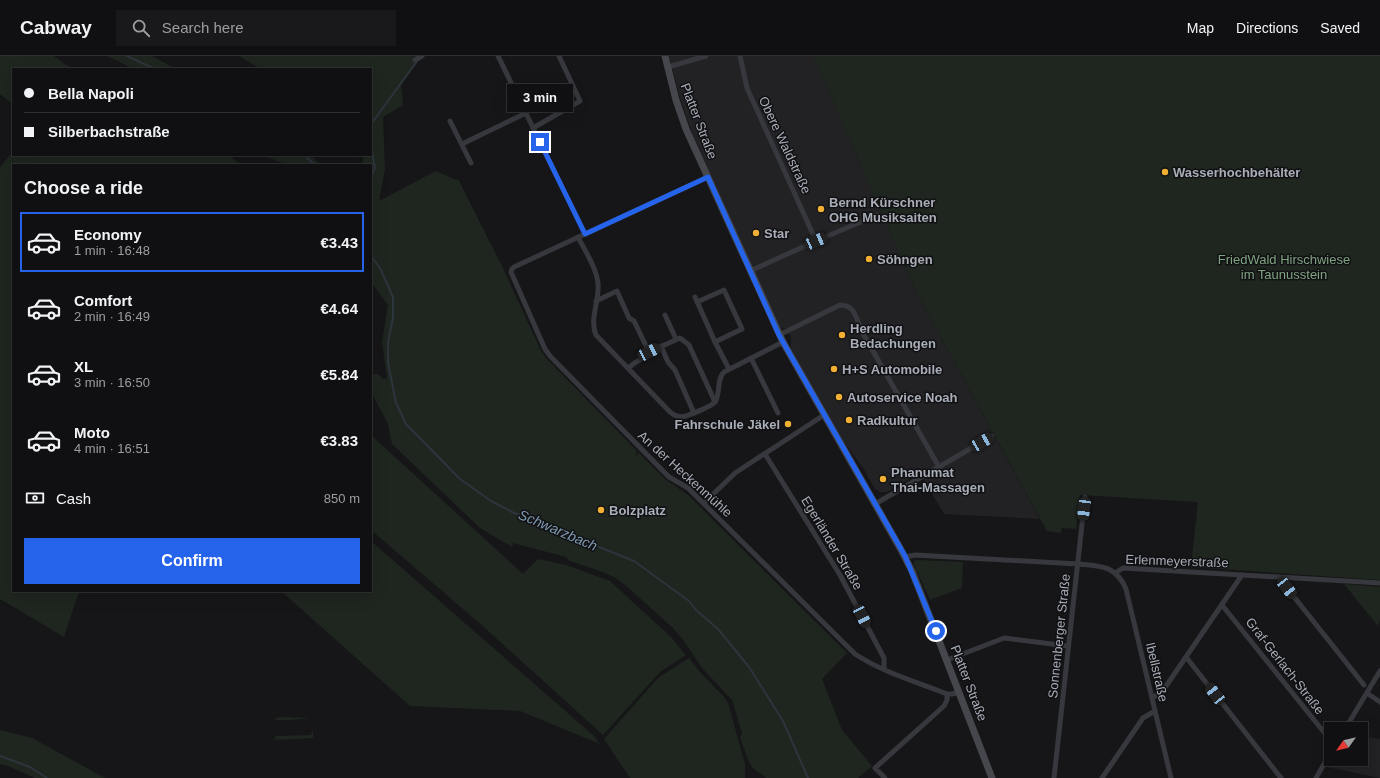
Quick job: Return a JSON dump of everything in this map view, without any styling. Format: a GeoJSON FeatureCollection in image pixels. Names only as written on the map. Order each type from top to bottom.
{"type":"FeatureCollection","features":[{"type":"Feature","properties":{"kind":"main road","name":"Platter Straße"},"geometry":{"type":"LineString","coordinates":[[665,56],[680,114],[779,335],[905,556],[919,587],[992,778]]}},
{"type":"Feature","properties":{"kind":"street"},"geometry":{"type":"LineString","coordinates":[[415,60],[422,56]]}},
{"type":"Feature","properties":{"kind":"street"},"geometry":{"type":"LineString","coordinates":[[498,56],[585,234]]}},
{"type":"Feature","properties":{"kind":"street"},"geometry":{"type":"LineString","coordinates":[[533,128],[580,101],[559,56]]}},
{"type":"Feature","properties":{"kind":"street"},"geometry":{"type":"LineString","coordinates":[[668,68],[706,56]]}},
{"type":"Feature","properties":{"kind":"street","name":"Obere Waldstraße"},"geometry":{"type":"LineString","coordinates":[[740,56],[747,88],[816,241]]}},
{"type":"Feature","properties":{"kind":"street"},"geometry":{"type":"LineString","coordinates":[[462,144],[526,113]]}},
{"type":"Feature","properties":{"kind":"street"},"geometry":{"type":"LineString","coordinates":[[450,120],[471,163]]}},
{"type":"Feature","properties":{"kind":"street"},"geometry":{"type":"LineString","coordinates":[[708,177],[578,237],[596,275],[598,283],[593,326],[596,335],[672,414],[681,418],[715,402]]}},
{"type":"Feature","properties":{"kind":"street"},"geometry":{"type":"LineString","coordinates":[[750,271],[877,215]]}},
{"type":"Feature","properties":{"kind":"street","name":"An der Heckenmühle"},"geometry":{"type":"LineString","coordinates":[[578,237],[514,267],[511,272],[545,349],[550,356],[669,477],[688,488],[704,503],[855,654],[863,659],[947,694]]}},
{"type":"Feature","properties":{"kind":"street"},"geometry":{"type":"LineString","coordinates":[[697,302],[724,290],[742,329],[715,342]]}},
{"type":"Feature","properties":{"kind":"street"},"geometry":{"type":"LineString","coordinates":[[596,301],[617,291],[629,318],[634,321],[651,354],[628,368]]}},
{"type":"Feature","properties":{"kind":"street"},"geometry":{"type":"LineString","coordinates":[[695,297],[715,342],[730,369]]}},
{"type":"Feature","properties":{"kind":"street"},"geometry":{"type":"LineString","coordinates":[[779,335],[840,305],[846,305],[851,308],[861,330],[939,467]]}},
{"type":"Feature","properties":{"kind":"street"},"geometry":{"type":"LineString","coordinates":[[665,315],[676,339]]}},
{"type":"Feature","properties":{"kind":"street"},"geometry":{"type":"LineString","coordinates":[[649,352],[680,338],[689,345],[715,402]]}},
{"type":"Feature","properties":{"kind":"street"},"geometry":{"type":"LineString","coordinates":[[715,402],[720,377],[724,372],[783,342]]}},
{"type":"Feature","properties":{"kind":"street"},"geometry":{"type":"LineString","coordinates":[[661,346],[668,362],[675,370],[694,413]]}},
{"type":"Feature","properties":{"kind":"street"},"geometry":{"type":"LineString","coordinates":[[751,358],[778,413]]}},
{"type":"Feature","properties":{"kind":"street"},"geometry":{"type":"LineString","coordinates":[[704,503],[730,477],[824,415]]}},
{"type":"Feature","properties":{"kind":"street"},"geometry":{"type":"LineString","coordinates":[[875,504],[992,436]]}},
{"type":"Feature","properties":{"kind":"street","name":"Egerländer Straße"},"geometry":{"type":"LineString","coordinates":[[764,454],[848,588],[884,658],[884,668]]}},
{"type":"Feature","properties":{"kind":"street","name":"Sonnenberger Straße"},"geometry":{"type":"LineString","coordinates":[[1054,778],[1086,497]]}},
{"type":"Feature","properties":{"kind":"street","name":"Erlenmeyerstraße"},"geometry":{"type":"LineString","coordinates":[[905,556],[915,554],[1078,564],[1103,567],[1115,573],[1123,568],[1380,583]]}},
{"type":"Feature","properties":{"kind":"street","name":"Ibellstraße"},"geometry":{"type":"LineString","coordinates":[[1115,573],[1126,589],[1171,778]]}},
{"type":"Feature","properties":{"kind":"street"},"geometry":{"type":"LineString","coordinates":[[1152,698],[1162,692],[1242,574]]}},
{"type":"Feature","properties":{"kind":"street"},"geometry":{"type":"LineString","coordinates":[[1283,578],[1283,582],[1287,588],[1364,685]]}},
{"type":"Feature","properties":{"kind":"street","name":"Graf-Gerlach-Straße"},"geometry":{"type":"LineString","coordinates":[[1222,605],[1324,732]]}},
{"type":"Feature","properties":{"kind":"street"},"geometry":{"type":"LineString","coordinates":[[947,660],[1004,638],[1068,646]]}},
{"type":"Feature","properties":{"kind":"street"},"geometry":{"type":"LineString","coordinates":[[1186,657],[1281,778]]}},
{"type":"Feature","properties":{"kind":"street"},"geometry":{"type":"LineString","coordinates":[[1349,722],[1380,670]]}},
{"type":"Feature","properties":{"kind":"street"},"geometry":{"type":"LineString","coordinates":[[885,778],[875,768],[943,707],[946,702],[947,694],[959,692]]}},
{"type":"Feature","properties":{"kind":"street"},"geometry":{"type":"LineString","coordinates":[[1367,693],[1380,702]]}},
{"type":"Feature","properties":{"kind":"street"},"geometry":{"type":"LineString","coordinates":[[1102,778],[1143,718],[1155,710]]}},
{"type":"Feature","properties":{"kind":"street"},"geometry":{"type":"LineString","coordinates":[[1316,778],[1324,764]]}},
{"type":"Feature","properties":{"kind":"shaded area"},"geometry":{"type":"Polygon","coordinates":[[[669,56],[813,56],[917,294],[1040,519],[944,514],[920,473],[887,492],[880,492],[875,489],[863,468],[843,441],[791,349],[791,338],[786,328],[783,329],[780,326],[757,278],[691,130],[680,98],[669,56]]]}},
{"type":"Feature","properties":{"kind":"shaded area"},"geometry":{"type":"Polygon","coordinates":[[[1368,737],[1380,739],[1380,778],[1327,767],[1368,766],[1368,737]]]}},
{"type":"Feature","properties":{"kind":"green space"},"geometry":{"type":"Polygon","coordinates":[[[0,56],[54,56],[73,68],[12,68],[12,103],[0,94],[0,56]]]}},
{"type":"Feature","properties":{"kind":"green space"},"geometry":{"type":"Polygon","coordinates":[[[107,56],[152,56],[174,68],[132,68],[107,56]]]}},
{"type":"Feature","properties":{"kind":"green space"},"geometry":{"type":"Polygon","coordinates":[[[239,56],[422,56],[401,83],[403,105],[383,117],[385,169],[379,201],[436,171],[456,180],[458,179],[503,268],[541,351],[546,358],[637,451],[635,457],[639,453],[665,479],[688,495],[847,653],[822,679],[842,730],[872,766],[858,778],[766,778],[753,768],[748,760],[740,737],[742,733],[732,700],[702,668],[684,641],[673,628],[625,585],[614,577],[570,561],[566,557],[513,543],[512,547],[480,528],[392,444],[388,424],[372,394],[372,374],[378,374],[383,379],[387,378],[382,342],[388,305],[372,283],[372,164],[362,164],[364,156],[372,156],[372,68],[259,68],[239,56]]]}},
{"type":"Feature","properties":{"kind":"green space","name":"FriedWald Hirschwiese im Taunusstein"},"geometry":{"type":"Polygon","coordinates":[[[813,56],[1380,56],[1380,580],[1191,567],[1198,502],[1080,495],[1076,529],[1062,528],[1061,533],[1047,531],[917,294],[813,56]]]}},
{"type":"Feature","properties":{"kind":"green space"},"geometry":{"type":"Polygon","coordinates":[[[12,152],[12,156],[228,156],[240,164],[12,164],[12,592],[79,592],[64,637],[0,599],[0,167],[12,152]]]}},
{"type":"Feature","properties":{"kind":"green space"},"geometry":{"type":"Polygon","coordinates":[[[260,156],[309,156],[315,159],[319,164],[285,164],[260,156]]]}},
{"type":"Feature","properties":{"kind":"green space"},"geometry":{"type":"Polygon","coordinates":[[[372,436],[523,574],[538,559],[566,565],[610,581],[671,637],[686,655],[660,672],[603,735],[477,621],[372,531],[372,436]]]}},
{"type":"Feature","properties":{"kind":"green space"},"geometry":{"type":"Polygon","coordinates":[[[372,542],[594,736],[600,744],[520,711],[410,706],[282,592],[372,592],[372,542]]]}},
{"type":"Feature","properties":{"kind":"green space"},"geometry":{"type":"Polygon","coordinates":[[[914,561],[963,562],[962,588],[930,600],[914,565],[914,561]]]}},
{"type":"Feature","properties":{"kind":"green space"},"geometry":{"type":"Polygon","coordinates":[[[1344,584],[1380,587],[1380,620],[1378,626],[1344,584]]]}},
{"type":"Feature","properties":{"kind":"green space"},"geometry":{"type":"Polygon","coordinates":[[[689,658],[728,703],[745,764],[745,778],[630,778],[604,739],[658,678],[689,658]]]}},
{"type":"Feature","properties":{"kind":"green space"},"geometry":{"type":"Polygon","coordinates":[[[275,718],[310,718],[276,720],[275,718]]]}},
{"type":"Feature","properties":{"kind":"green space"},"geometry":{"type":"Polygon","coordinates":[[[0,730],[32,738],[105,778],[35,778],[0,764],[0,730]]]}},
{"type":"Feature","properties":{"kind":"green space"},"geometry":{"type":"Polygon","coordinates":[[[312,730],[313,738],[274,740],[276,736],[311,735],[312,730]]]}},
{"type":"Feature","properties":{"kind":"waterway"},"geometry":{"type":"LineString","coordinates":[[127,56],[153,68]]}},
{"type":"Feature","properties":{"kind":"waterway","name":"Schwarzbach"},"geometry":{"type":"LineString","coordinates":[[372,123],[418,60]]}},
{"type":"Feature","properties":{"kind":"waterway","name":"Schwarzbach"},"geometry":{"type":"LineString","coordinates":[[372,152],[375,168],[372,176]]}},
{"type":"Feature","properties":{"kind":"waterway","name":"Schwarzbach"},"geometry":{"type":"LineString","coordinates":[[307,158],[314,164]]}},
{"type":"Feature","properties":{"kind":"waterway","name":"Schwarzbach"},"geometry":{"type":"LineString","coordinates":[[372,257],[380,268],[393,297],[393,318],[388,342],[388,363],[396,403],[406,424],[460,479],[491,501],[512,512],[634,561],[689,601],[696,610],[718,629],[749,667],[783,721],[808,778]]}},
{"type":"Feature","properties":{"kind":"waterway"},"geometry":{"type":"LineString","coordinates":[[0,756],[30,767],[47,778]]}},
{"type":"Feature","properties":{"kind":"place","name":"Wasserhochbehälter"},"geometry":{"type":"Point","coordinates":[1165,172]}},
{"type":"Feature","properties":{"kind":"place","name":"Bernd Kürschner OHG Musiksaiten"},"geometry":{"type":"Point","coordinates":[821,209]}},
{"type":"Feature","properties":{"kind":"place","name":"Star"},"geometry":{"type":"Point","coordinates":[756,233]}},
{"type":"Feature","properties":{"kind":"place","name":"Söhngen"},"geometry":{"type":"Point","coordinates":[869,259]}},
{"type":"Feature","properties":{"kind":"place","name":"Herdling Bedachungen"},"geometry":{"type":"Point","coordinates":[842,335]}},
{"type":"Feature","properties":{"kind":"place","name":"H+S Automobile"},"geometry":{"type":"Point","coordinates":[834,369]}},
{"type":"Feature","properties":{"kind":"place","name":"Autoservice Noah"},"geometry":{"type":"Point","coordinates":[839,397]}},
{"type":"Feature","properties":{"kind":"place","name":"Radkultur"},"geometry":{"type":"Point","coordinates":[849,420]}},
{"type":"Feature","properties":{"kind":"place","name":"Fahrschule Jäkel"},"geometry":{"type":"Point","coordinates":[788,424]}},
{"type":"Feature","properties":{"kind":"place","name":"Phanumat Thai-Massagen"},"geometry":{"type":"Point","coordinates":[883,479]}},
{"type":"Feature","properties":{"kind":"place","name":"Bolzplatz"},"geometry":{"type":"Point","coordinates":[601,510]}},
{"type":"Feature","properties":{"kind":"route"},"geometry":{"type":"LineString","coordinates":[[540,142],[585,234],[708,177],[779,335],[793,362],[905,556],[936,631]]}}]}
